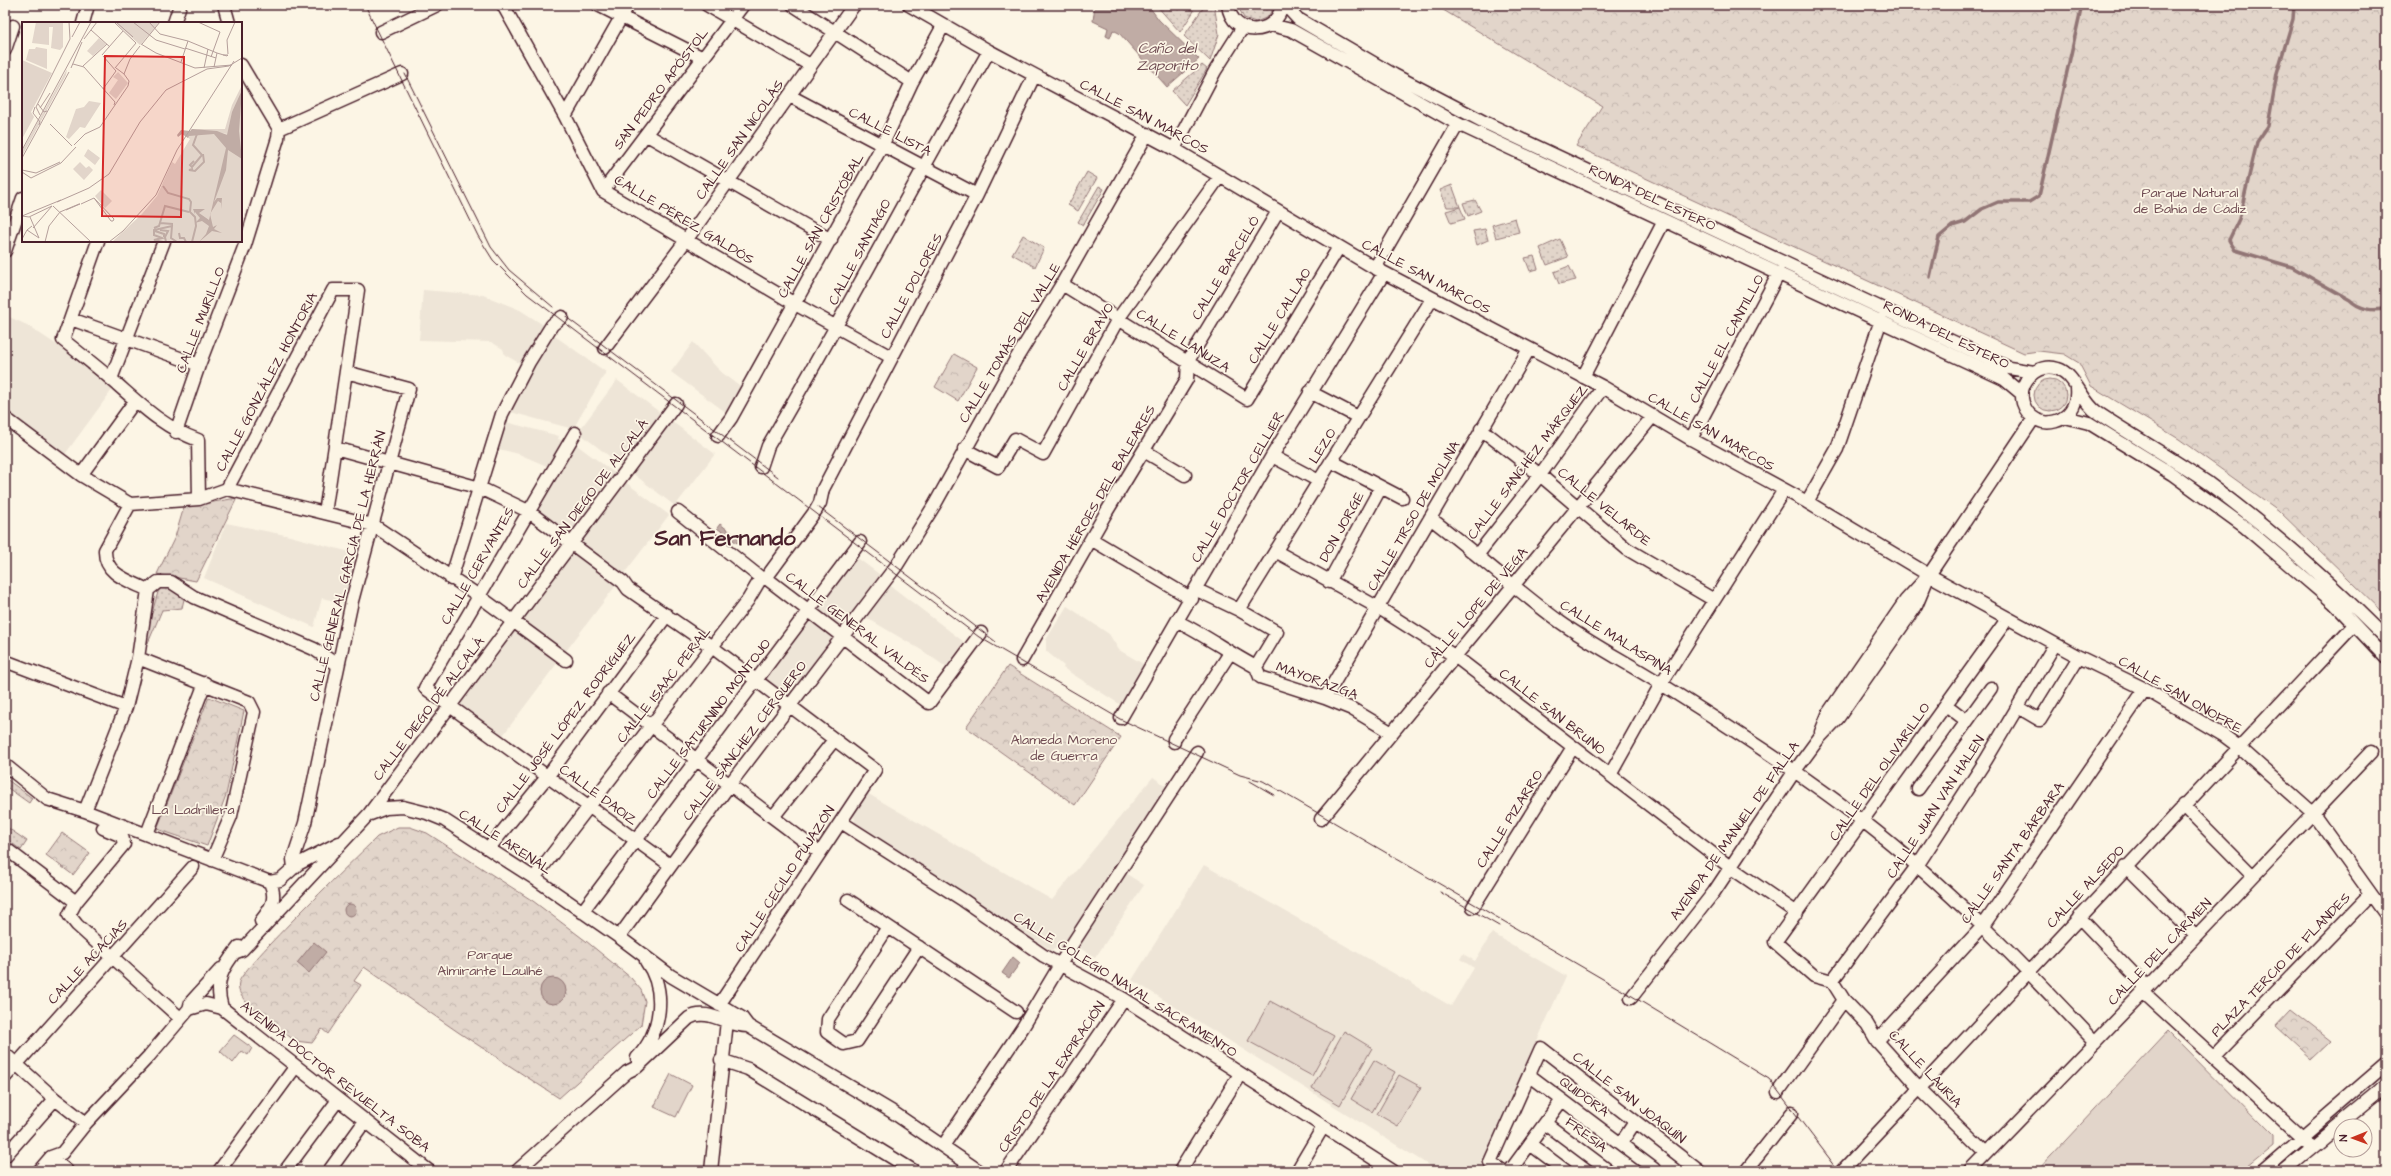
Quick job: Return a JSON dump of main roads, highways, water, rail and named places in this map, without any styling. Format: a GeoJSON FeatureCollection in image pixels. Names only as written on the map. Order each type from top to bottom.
{"type":"FeatureCollection","features":[{"type":"Feature","properties":{"kind":"water","name":"Caño del Zaporito"},"geometry":{"type":"Polygon","coordinates":[[[1095,5],[1148,5],[1159,20],[1199,59],[1167,87],[1119,33],[1113,30],[1110,38],[1106,36],[1108,28],[1093,21],[1095,5]]]}},
{"type":"Feature","properties":{"kind":"water"},"geometry":{"type":"Polygon","coordinates":[[[720,524],[740,539],[737,543],[717,528],[720,524]]]}},
{"type":"Feature","properties":{"kind":"water"},"geometry":{"type":"Polygon","coordinates":[[[352,904],[355,905],[355,915],[348,916],[345,915],[344,908],[345,905],[352,904]]]}},
{"type":"Feature","properties":{"kind":"water"},"geometry":{"type":"Polygon","coordinates":[[[314,942],[326,952],[309,973],[297,963],[314,942]]]}},
{"type":"Feature","properties":{"kind":"water"},"geometry":{"type":"Polygon","coordinates":[[[1013,957],[1020,963],[1009,978],[1002,973],[1013,957]]]}},
{"type":"Feature","properties":{"kind":"water"},"geometry":{"type":"Polygon","coordinates":[[[553,978],[562,982],[566,991],[562,1000],[553,1004],[544,1000],[540,991],[544,982],[553,978]]]}},
{"type":"Feature","properties":{"kind":"waterway"},"geometry":{"type":"LineString","coordinates":[[1930,277],[1939,237],[1952,226],[1965,222],[1982,209],[1998,202],[2029,202],[2039,196],[2082,5]]}},
{"type":"Feature","properties":{"kind":"waterway"},"geometry":{"type":"LineString","coordinates":[[2294,5],[2293,19],[2277,73],[2268,126],[2257,142],[2239,219],[2229,240],[2235,250],[2292,267],[2362,308],[2371,310],[2386,308]]}},
{"type":"Feature","properties":{"kind":"tram line"},"geometry":{"type":"LineString","coordinates":[[365,5],[478,236],[493,260],[527,294],[979,637],[1120,719],[1240,775],[1263,781],[1632,996],[1769,1079],[1839,1171]]}},
{"type":"Feature","properties":{"kind":"tram line"},"geometry":{"type":"LineString","coordinates":[[405,74],[491,247],[509,270],[553,307]]}},
{"type":"Feature","properties":{"kind":"tram line"},"geometry":{"type":"LineString","coordinates":[[566,317],[778,477]]}},
{"type":"Feature","properties":{"kind":"tram line"},"geometry":{"type":"LineString","coordinates":[[818,507],[996,642]]}},
{"type":"Feature","properties":{"kind":"tram line"},"geometry":{"type":"LineString","coordinates":[[1250,781],[1274,795]]}},
{"type":"Feature","properties":{"kind":"tram line"},"geometry":{"type":"LineString","coordinates":[[1440,892],[1499,926]]}},
{"type":"Feature","properties":{"kind":"district","name":"San Fernando"},"geometry":{"type":"Point","coordinates":[725,538]}},
{"type":"Feature","properties":{"kind":"park label","name":"Parque Natural de Bahía de Cádiz"},"geometry":{"type":"Point","coordinates":[2190,202]}},
{"type":"Feature","properties":{"kind":"park label","name":"Alameda Moreno de Guerra"},"geometry":{"type":"Point","coordinates":[1064,748]}},
{"type":"Feature","properties":{"kind":"park label","name":"La Ladrillera"},"geometry":{"type":"Point","coordinates":[193,810]}},
{"type":"Feature","properties":{"kind":"park label","name":"Parque Almirante Laulhé"},"geometry":{"type":"Point","coordinates":[490,964]}}]}
